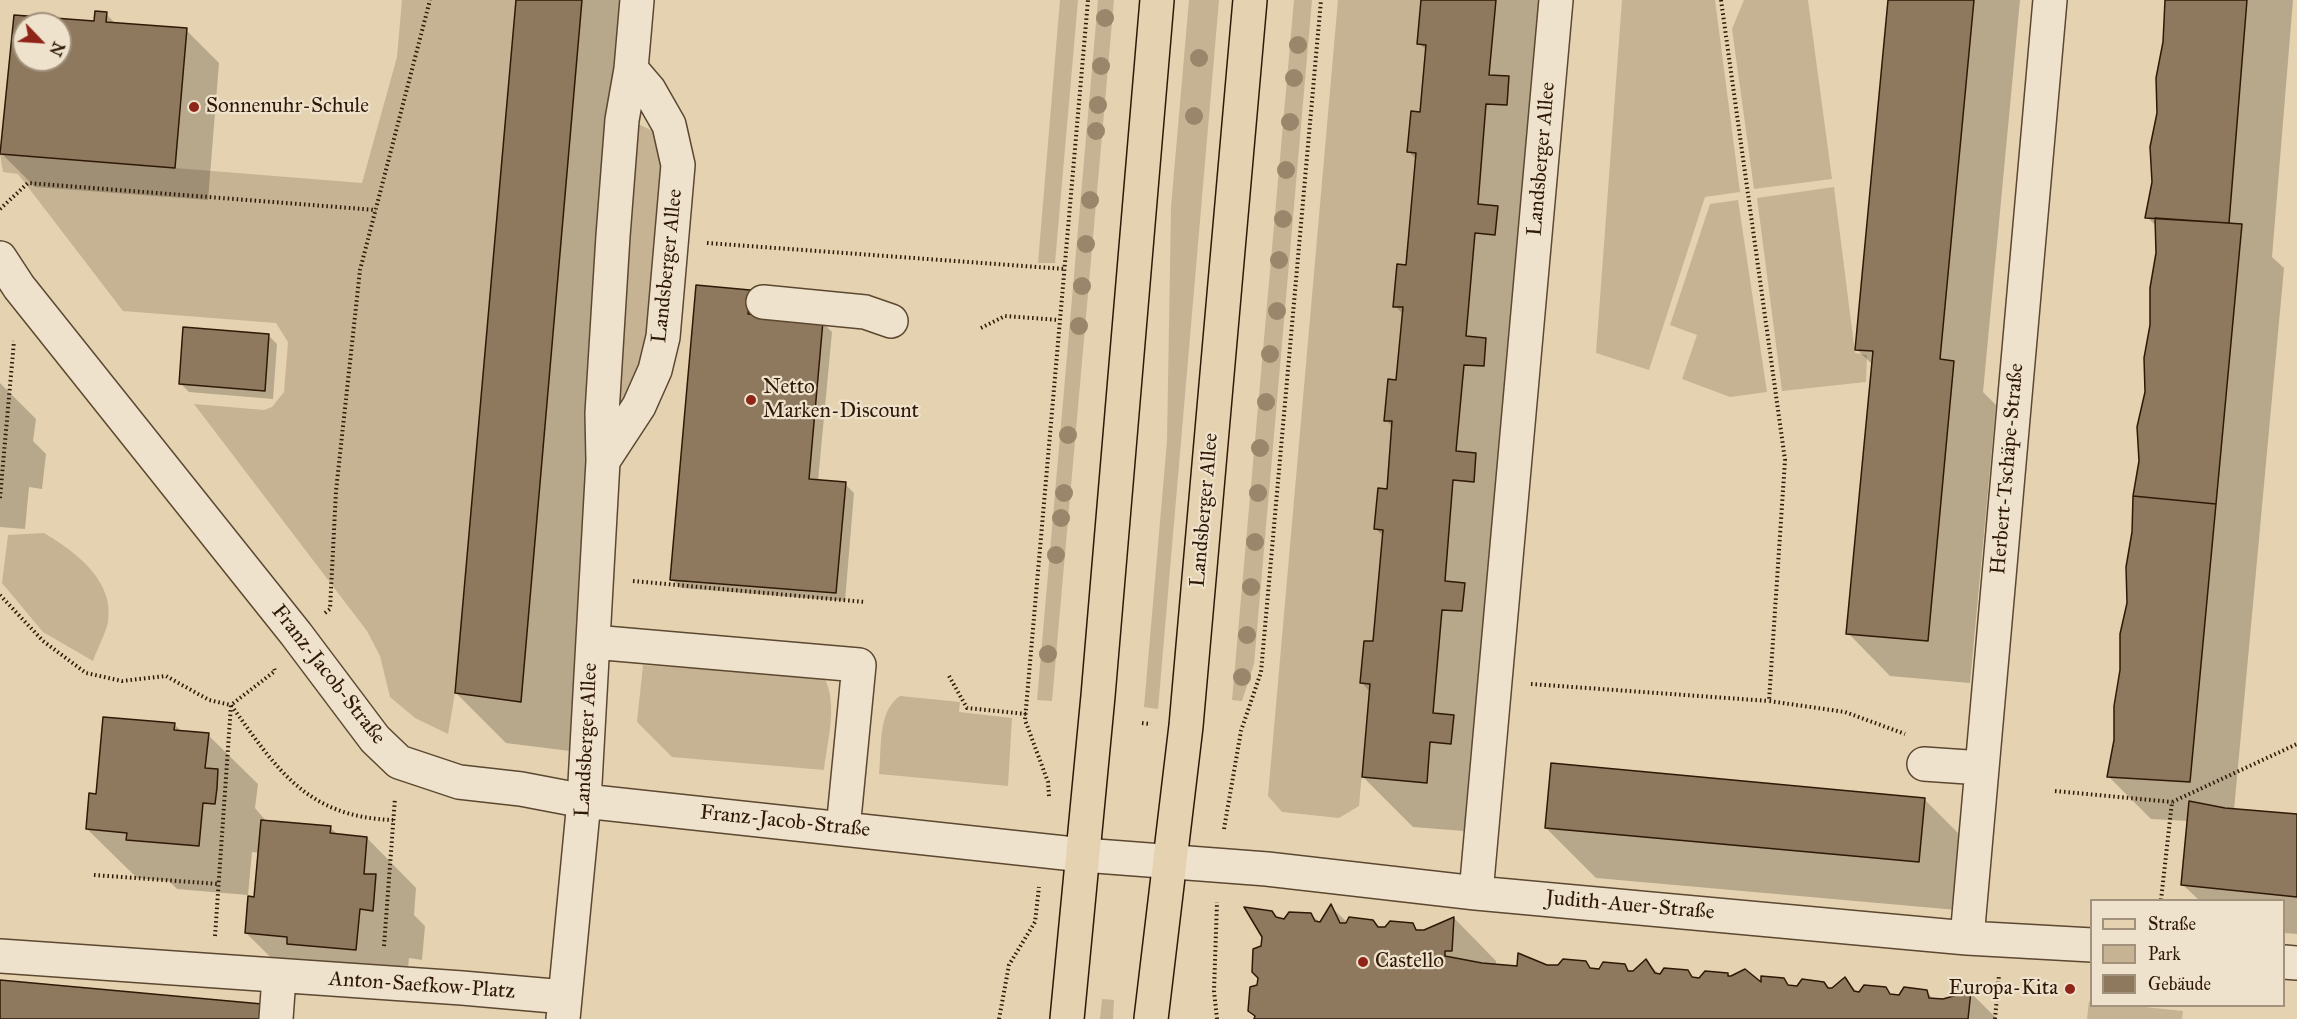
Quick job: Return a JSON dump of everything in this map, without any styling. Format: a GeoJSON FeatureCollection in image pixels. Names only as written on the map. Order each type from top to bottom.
{"type":"FeatureCollection","features":[{"type":"Feature","properties":{"kind":"main road"},"geometry":{"type":"LineString","coordinates":[[1067,1019],[1156,0]]}},
{"type":"Feature","properties":{"kind":"main road","name":"Landsberger Allee"},"geometry":{"type":"LineString","coordinates":[[1151,1019],[1186,726],[1250,0]]}},
{"type":"Feature","properties":{"kind":"street","name":"Landsberger Allee"},"geometry":{"type":"LineString","coordinates":[[564,1008],[584,801],[603,461],[602,414],[613,236],[622,120],[631,69],[637,0]]}},
{"type":"Feature","properties":{"kind":"street","name":"Landsberger Allee"},"geometry":{"type":"LineString","coordinates":[[1476,893],[1556,0]]}},
{"type":"Feature","properties":{"kind":"street","name":"Herbert-Tschäpe-Straße"},"geometry":{"type":"LineString","coordinates":[[1967,938],[2050,0]]}},
{"type":"Feature","properties":{"kind":"street","name":"Landsberger Allee"},"geometry":{"type":"LineString","coordinates":[[603,461],[639,406],[655,370],[663,337],[678,165],[669,125],[649,90],[631,69]]}},
{"type":"Feature","properties":{"kind":"street","name":"Franz-Jacob-Straße"},"geometry":{"type":"LineString","coordinates":[[0,258],[19,287],[296,634],[375,739],[399,762],[459,782],[521,789],[584,801],[1083,855],[1169,862]]}},
{"type":"Feature","properties":{"kind":"street"},"geometry":{"type":"LineString","coordinates":[[763,302],[865,312],[891,321]]}},
{"type":"Feature","properties":{"kind":"street"},"geometry":{"type":"LineString","coordinates":[[593,642],[859,665],[843,829]]}},
{"type":"Feature","properties":{"kind":"street"},"geometry":{"type":"LineString","coordinates":[[1934,765],[1982,768]]}},
{"type":"Feature","properties":{"kind":"street","name":"Judith-Auer-Straße"},"geometry":{"type":"LineString","coordinates":[[1169,862],[1267,869],[1476,893],[1967,938],[2090,945]]}},
{"type":"Feature","properties":{"kind":"street","name":"Anton-Saefkow-Platz"},"geometry":{"type":"LineString","coordinates":[[0,956],[382,983],[564,1008]]}},
{"type":"Feature","properties":{"kind":"street"},"geometry":{"type":"LineString","coordinates":[[276,1019],[279,977]]}},
{"type":"Feature","properties":{"kind":"path"},"geometry":{"type":"LineString","coordinates":[[213,971],[231,705],[275,670],[265,655],[330,609],[336,491],[360,270],[430,0]]}},
{"type":"Feature","properties":{"kind":"path"},"geometry":{"type":"LineString","coordinates":[[1049,798],[1048,782],[1025,717],[1088,0]]}},
{"type":"Feature","properties":{"kind":"path"},"geometry":{"type":"LineString","coordinates":[[1227,801],[1241,731],[1261,672],[1321,0]]}},
{"type":"Feature","properties":{"kind":"path"},"geometry":{"type":"LineString","coordinates":[[1721,0],[1785,460],[1769,701]]}},
{"type":"Feature","properties":{"kind":"path"},"geometry":{"type":"LineString","coordinates":[[0,209],[28,183],[376,210]]}},
{"type":"Feature","properties":{"kind":"path"},"geometry":{"type":"LineString","coordinates":[[671,240],[1065,269]]}},
{"type":"Feature","properties":{"kind":"path"},"geometry":{"type":"LineString","coordinates":[[0,498],[19,287]]}},
{"type":"Feature","properties":{"kind":"path"},"geometry":{"type":"LineString","coordinates":[[981,328],[1005,316],[1059,320]]}},
{"type":"Feature","properties":{"kind":"path"},"geometry":{"type":"LineString","coordinates":[[596,578],[865,602]]}},
{"type":"Feature","properties":{"kind":"path"},"geometry":{"type":"LineString","coordinates":[[0,595],[42,641],[86,673],[122,681],[166,676],[209,700],[231,705],[277,769],[305,794],[337,810],[371,819],[393,820]]}},
{"type":"Feature","properties":{"kind":"path"},"geometry":{"type":"LineString","coordinates":[[949,676],[967,708],[1025,717]]}},
{"type":"Feature","properties":{"kind":"path"},"geometry":{"type":"LineString","coordinates":[[1495,681],[1769,701],[1845,712],[1923,740],[1934,765]]}},
{"type":"Feature","properties":{"kind":"path"},"geometry":{"type":"LineString","coordinates":[[2055,791],[2172,802],[2297,744]]}},
{"type":"Feature","properties":{"kind":"path"},"geometry":{"type":"LineString","coordinates":[[382,983],[399,762]]}},
{"type":"Feature","properties":{"kind":"path"},"geometry":{"type":"LineString","coordinates":[[2162,899],[2172,802]]}},
{"type":"Feature","properties":{"kind":"path"},"geometry":{"type":"LineString","coordinates":[[94,875],[219,884]]}},
{"type":"Feature","properties":{"kind":"path"},"geometry":{"type":"LineString","coordinates":[[999,1019],[1009,965],[1035,922],[1038,894]]}},
{"type":"Feature","properties":{"kind":"path"},"geometry":{"type":"LineString","coordinates":[[1215,923],[1216,1019]]}},
{"type":"Feature","properties":{"kind":"green space"},"geometry":{"type":"Polygon","coordinates":[[[402,0],[516,0],[455,693],[448,734],[415,718],[390,697],[380,656],[367,631],[194,404],[264,410],[272,407],[284,392],[288,342],[276,323],[123,311],[18,174],[3,172],[0,154],[362,183],[397,57],[402,0]]]}},
{"type":"Feature","properties":{"kind":"green space"},"geometry":{"type":"Polygon","coordinates":[[[1060,0],[1078,0],[1055,263],[1038,263],[1060,0]]]}},
{"type":"Feature","properties":{"kind":"green space"},"geometry":{"type":"Polygon","coordinates":[[[1098,0],[1114,0],[1052,701],[1037,700],[1098,0]]]}},
{"type":"Feature","properties":{"kind":"green space"},"geometry":{"type":"Polygon","coordinates":[[[1189,0],[1219,0],[1158,709],[1144,707],[1167,441],[1171,207],[1189,0]]]}},
{"type":"Feature","properties":{"kind":"green space"},"geometry":{"type":"Polygon","coordinates":[[[1294,0],[1312,0],[1254,664],[1242,701],[1232,700],[1294,0]]]}},
{"type":"Feature","properties":{"kind":"green space"},"geometry":{"type":"Polygon","coordinates":[[[1338,0],[1421,0],[1417,44],[1426,45],[1420,112],[1411,112],[1407,152],[1416,153],[1406,265],[1397,264],[1393,306],[1403,307],[1396,380],[1388,380],[1384,420],[1392,421],[1387,489],[1378,488],[1374,529],[1383,530],[1373,641],[1364,641],[1360,683],[1370,684],[1359,806],[1339,818],[1282,812],[1268,796],[1338,0]]]}},
{"type":"Feature","properties":{"kind":"green space"},"geometry":{"type":"Polygon","coordinates":[[[1622,0],[1715,0],[1740,192],[1705,197],[1649,370],[1596,353],[1622,0]]]}},
{"type":"Feature","properties":{"kind":"green space"},"geometry":{"type":"Polygon","coordinates":[[[1744,0],[1808,0],[1832,179],[1754,189],[1732,29],[1744,0]]]}},
{"type":"Feature","properties":{"kind":"green space"},"geometry":{"type":"Polygon","coordinates":[[[636,123],[657,133],[666,163],[650,356],[639,385],[621,402],[614,380],[636,123]]]}},
{"type":"Feature","properties":{"kind":"green space"},"geometry":{"type":"Polygon","coordinates":[[[1834,187],[1855,353],[1867,355],[1866,382],[1782,391],[1757,198],[1834,187]]]}},
{"type":"Feature","properties":{"kind":"green space"},"geometry":{"type":"Polygon","coordinates":[[[1738,200],[1767,392],[1730,397],[1682,379],[1697,335],[1670,325],[1710,204],[1738,200]]]}},
{"type":"Feature","properties":{"kind":"green space"},"geometry":{"type":"Polygon","coordinates":[[[44,533],[90,568],[105,593],[108,622],[93,661],[43,632],[2,583],[8,535],[44,533]]]}},
{"type":"Feature","properties":{"kind":"green space"},"geometry":{"type":"Polygon","coordinates":[[[643,665],[823,676],[828,686],[831,709],[824,770],[672,757],[637,722],[643,665]]]}},
{"type":"Feature","properties":{"kind":"green space"},"geometry":{"type":"Polygon","coordinates":[[[900,696],[960,702],[959,712],[1012,718],[1008,786],[879,774],[884,721],[887,711],[900,696]]]}},
{"type":"Feature","properties":{"kind":"green space"},"geometry":{"type":"Polygon","coordinates":[[[1102,999],[1114,1000],[1113,1019],[1100,1019],[1102,999]]]}},
{"type":"Feature","properties":{"kind":"green space"},"geometry":{"type":"Polygon","coordinates":[[[2089,1001],[2090,1007],[2145,1007],[2183,1011],[2182,1019],[2087,1019],[2089,1001]]]}},
{"type":"Feature","properties":{"kind":"building"},"geometry":{"type":"Polygon","coordinates":[[[516,0],[582,0],[521,702],[455,693],[516,0]]]}},
{"type":"Feature","properties":{"kind":"building"},"geometry":{"type":"Polygon","coordinates":[[[1421,0],[1496,0],[1489,75],[1509,76],[1507,105],[1486,104],[1478,204],[1498,206],[1495,235],[1475,233],[1466,336],[1486,338],[1484,366],[1464,365],[1456,451],[1476,453],[1474,482],[1453,480],[1445,581],[1465,583],[1462,611],[1442,610],[1433,713],[1454,715],[1451,744],[1430,742],[1427,783],[1362,777],[1370,684],[1360,683],[1364,641],[1373,641],[1383,530],[1374,529],[1378,488],[1387,489],[1392,421],[1384,421],[1388,379],[1396,380],[1403,307],[1393,307],[1397,264],[1406,265],[1416,153],[1407,152],[1411,111],[1420,112],[1426,45],[1417,44],[1421,0]]]}},
{"type":"Feature","properties":{"kind":"building"},"geometry":{"type":"Polygon","coordinates":[[[1888,0],[1974,0],[1940,359],[1954,361],[1928,641],[1846,634],[1873,351],[1855,350],[1888,0]]]}},
{"type":"Feature","properties":{"kind":"building"},"geometry":{"type":"Polygon","coordinates":[[[2165,0],[2247,0],[2229,223],[2145,218],[2152,182],[2150,147],[2157,113],[2156,78],[2163,42],[2165,0]]]}},
{"type":"Feature","properties":{"kind":"building"},"geometry":{"type":"Polygon","coordinates":[[[95,11],[107,12],[106,22],[187,28],[175,168],[0,154],[12,35],[12,72],[72,72],[72,19],[94,21],[95,11]]]}},
{"type":"Feature","properties":{"kind":"building"},"geometry":{"type":"Polygon","coordinates":[[[2155,218],[2242,224],[2216,504],[2133,496],[2139,461],[2137,427],[2145,392],[2144,358],[2150,325],[2150,288],[2156,253],[2155,218]]]}},
{"type":"Feature","properties":{"kind":"building","name":"Netto Marken-Discount"},"geometry":{"type":"Polygon","coordinates":[[[696,285],[750,290],[748,314],[823,321],[809,479],[846,482],[836,593],[670,580],[696,285]]]}},
{"type":"Feature","properties":{"kind":"building"},"geometry":{"type":"Polygon","coordinates":[[[183,327],[269,334],[265,391],[179,384],[183,327]]]}},
{"type":"Feature","properties":{"kind":"building"},"geometry":{"type":"Polygon","coordinates":[[[2133,496],[2216,504],[2190,782],[2107,777],[2114,740],[2114,706],[2120,670],[2120,634],[2127,603],[2126,567],[2132,532],[2133,496]]]}},
{"type":"Feature","properties":{"kind":"building"},"geometry":{"type":"Polygon","coordinates":[[[103,717],[175,723],[174,730],[209,733],[205,768],[218,769],[217,788],[215,804],[203,803],[199,846],[126,840],[127,833],[86,829],[89,793],[96,794],[103,717]]]}},
{"type":"Feature","properties":{"kind":"building"},"geometry":{"type":"Polygon","coordinates":[[[1551,763],[1925,798],[1919,862],[1545,828],[1551,763]]]}},
{"type":"Feature","properties":{"kind":"building"},"geometry":{"type":"Polygon","coordinates":[[[2189,801],[2225,808],[2297,814],[2297,897],[2181,885],[2189,801]]]}},
{"type":"Feature","properties":{"kind":"building"},"geometry":{"type":"Polygon","coordinates":[[[261,820],[331,826],[330,833],[367,837],[364,874],[376,874],[373,911],[360,909],[356,950],[287,944],[287,937],[245,933],[248,896],[254,897],[261,820]]]}},
{"type":"Feature","properties":{"kind":"building","name":"Castello"},"geometry":{"type":"Polygon","coordinates":[[[1331,904],[1340,923],[1346,923],[1349,917],[1373,920],[1378,927],[1385,927],[1390,921],[1413,923],[1416,930],[1424,930],[1454,917],[1452,951],[1445,951],[1445,956],[1482,963],[1517,966],[1518,953],[1547,965],[1558,965],[1563,959],[1586,961],[1590,968],[1599,969],[1603,962],[1625,964],[1628,971],[1633,971],[1646,959],[1655,973],[1660,974],[1664,968],[1688,970],[1692,977],[1699,978],[1705,971],[1728,973],[1728,976],[1731,976],[1745,969],[1761,982],[1761,976],[1784,978],[1788,985],[1797,986],[1802,979],[1824,982],[1828,988],[1832,988],[1845,977],[1854,991],[1859,992],[1864,985],[1886,987],[1890,994],[1899,995],[1904,987],[1927,990],[1929,998],[1943,999],[1971,991],[1968,1019],[1254,1019],[1255,1016],[1248,1011],[1250,987],[1257,985],[1258,978],[1252,972],[1253,949],[1261,946],[1262,937],[1244,907],[1272,911],[1276,917],[1284,919],[1289,912],[1311,913],[1315,921],[1320,922],[1331,904]]]}},
{"type":"Feature","properties":{"kind":"building"},"geometry":{"type":"Polygon","coordinates":[[[0,980],[262,1004],[261,1019],[0,1019],[0,980]]]}},
{"type":"Feature","properties":{"kind":"place","name":"Sonnenuhr-Schule"},"geometry":{"type":"Point","coordinates":[194,107]}},
{"type":"Feature","properties":{"kind":"place","name":"Netto Marken-Discount"},"geometry":{"type":"Point","coordinates":[751,400]}},
{"type":"Feature","properties":{"kind":"place","name":"Castello"},"geometry":{"type":"Point","coordinates":[1363,962]}},
{"type":"Feature","properties":{"kind":"place","name":"Europa-Kita"},"geometry":{"type":"Point","coordinates":[2070,989]}}]}
